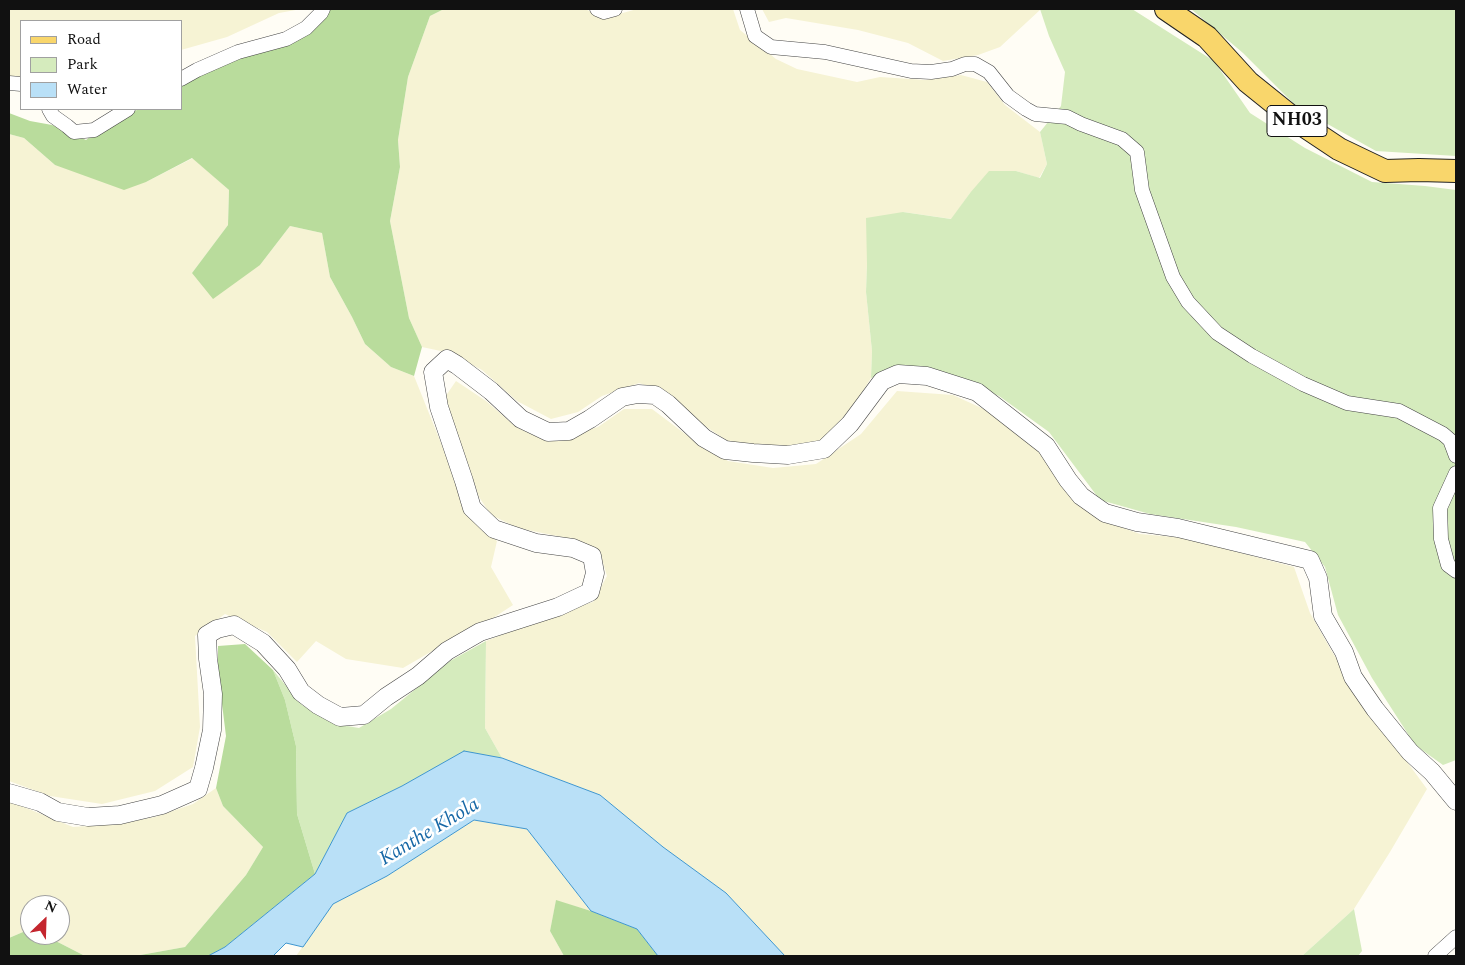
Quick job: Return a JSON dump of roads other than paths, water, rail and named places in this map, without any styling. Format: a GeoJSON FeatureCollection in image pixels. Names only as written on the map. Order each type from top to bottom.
{"type":"FeatureCollection","features":[{"type":"Feature","properties":{"kind":"main road","name":"NH03"},"geometry":{"type":"LineString","coordinates":[[1166,9],[1207,36],[1248,82],[1294,119],[1339,149],[1385,171],[1456,171]]}},
{"type":"Feature","properties":{"kind":"street"},"geometry":{"type":"LineString","coordinates":[[182,78],[238,52],[286,39],[306,28],[323,9]]}},
{"type":"Feature","properties":{"kind":"street"},"geometry":{"type":"LineString","coordinates":[[597,9],[604,12],[615,9]]}},
{"type":"Feature","properties":{"kind":"street"},"geometry":{"type":"LineString","coordinates":[[747,9],[755,36],[771,47],[825,52],[910,71],[931,72],[952,69],[965,64],[975,64],[989,72],[1000,83],[1008,96],[1035,114],[1067,117],[1122,139],[1136,152],[1142,190],[1173,277],[1188,302],[1217,332],[1252,356],[1303,384],[1347,403],[1399,411],[1450,440],[1456,456]]}},
{"type":"Feature","properties":{"kind":"street"},"geometry":{"type":"LineString","coordinates":[[50,110],[53,116],[74,132],[94,130],[126,110]]}},
{"type":"Feature","properties":{"kind":"street"},"geometry":{"type":"LineString","coordinates":[[9,793],[40,802],[58,812],[88,817],[120,815],[162,805],[198,789],[212,730],[213,694],[207,635],[217,629],[234,625],[263,642],[287,669],[301,692],[318,705],[340,717],[364,715],[386,697],[418,676],[447,651],[480,632],[558,607],[590,592],[596,573],[592,556],[573,548],[536,543],[494,528],[472,508],[439,407],[433,372],[447,359],[458,365],[491,391],[521,419],[548,432],[569,431],[622,398],[638,394],[655,395],[668,404],[704,438],[725,450],[753,453],[788,455],[824,449],[850,424],[882,381],[898,374],[927,376],[977,392],[1046,446],[1081,496],[1105,514],[1137,522],[1178,528],[1310,560],[1318,578],[1323,616],[1344,652],[1352,677],[1410,752],[1432,772],[1456,801]]}},
{"type":"Feature","properties":{"kind":"street"},"geometry":{"type":"LineString","coordinates":[[1456,473],[1440,508],[1441,539],[1448,565],[1456,571]]}},
{"type":"Feature","properties":{"kind":"street"},"geometry":{"type":"LineString","coordinates":[[1435,956],[1456,937]]}},
{"type":"Feature","properties":{"kind":"water","name":"Kanthe Khola"},"geometry":{"type":"Polygon","coordinates":[[[464,751],[502,758],[600,795],[663,847],[726,893],[785,956],[658,956],[637,929],[591,911],[527,829],[474,820],[387,876],[333,904],[303,947],[286,943],[273,956],[208,956],[225,947],[315,874],[347,813],[402,786],[464,751]]]}}]}
